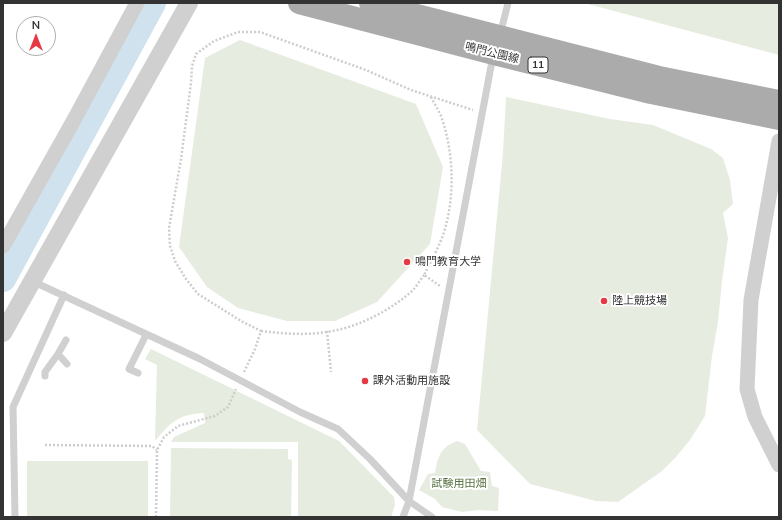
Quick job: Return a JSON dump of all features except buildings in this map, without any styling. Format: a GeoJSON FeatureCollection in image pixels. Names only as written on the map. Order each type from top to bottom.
{"type":"FeatureCollection","features":[{"type":"Feature","properties":{"kind":"main road","name":"鳴門公園線"},"geometry":{"type":"LineString","coordinates":[[299,3],[497,45],[779,101]]}},
{"type":"Feature","properties":{"kind":"main road","name":"鳴門公園線"},"geometry":{"type":"LineString","coordinates":[[370,3],[497,45],[652,93],[779,119]]}},
{"type":"Feature","properties":{"kind":"street"},"geometry":{"type":"LineString","coordinates":[[3,246],[75,118],[137,3]]}},
{"type":"Feature","properties":{"kind":"street"},"geometry":{"type":"LineString","coordinates":[[3,333],[189,3]]}},
{"type":"Feature","properties":{"kind":"street"},"geometry":{"type":"LineString","coordinates":[[779,141],[751,300],[747,389],[755,417],[779,465]]}},
{"type":"Feature","properties":{"kind":"lane"},"geometry":{"type":"LineString","coordinates":[[403,517],[408,501],[482,113],[508,3]]}},
{"type":"Feature","properties":{"kind":"lane"},"geometry":{"type":"LineString","coordinates":[[32,281],[200,359],[300,412],[338,429],[370,459],[408,501],[432,517]]}},
{"type":"Feature","properties":{"kind":"lane"},"geometry":{"type":"LineString","coordinates":[[15,517],[13,407],[64,296]]}},
{"type":"Feature","properties":{"kind":"lane"},"geometry":{"type":"LineString","coordinates":[[138,373],[129,369],[146,335]]}},
{"type":"Feature","properties":{"kind":"lane"},"geometry":{"type":"LineString","coordinates":[[45,376],[45,372],[66,340]]}},
{"type":"Feature","properties":{"kind":"lane"},"geometry":{"type":"LineString","coordinates":[[58,354],[67,364]]}},
{"type":"Feature","properties":{"kind":"path"},"geometry":{"type":"LineString","coordinates":[[430,96],[441,115],[448,144],[452,186],[446,226],[424,275],[414,290],[388,309],[366,320],[338,330],[306,334],[282,334],[260,331],[241,322],[198,294],[186,279],[175,261],[170,246],[169,228],[181,159],[192,66],[196,54],[214,40],[238,32],[260,32],[366,70],[411,90],[430,96],[482,113]]}},
{"type":"Feature","properties":{"kind":"path"},"geometry":{"type":"LineString","coordinates":[[424,275],[448,292]]}},
{"type":"Feature","properties":{"kind":"path"},"geometry":{"type":"LineString","coordinates":[[156,517],[157,450],[164,437],[178,426],[214,416],[228,407],[255,349],[260,331]]}},
{"type":"Feature","properties":{"kind":"path"},"geometry":{"type":"LineString","coordinates":[[327,332],[331,372]]}},
{"type":"Feature","properties":{"kind":"path"},"geometry":{"type":"LineString","coordinates":[[45,445],[152,446],[157,450]]}},
{"type":"Feature","properties":{"kind":"green space"},"geometry":{"type":"Polygon","coordinates":[[[584,3],[779,3],[779,55],[584,3]]]}},
{"type":"Feature","properties":{"kind":"green space"},"geometry":{"type":"Polygon","coordinates":[[[240,40],[416,104],[443,167],[430,244],[377,302],[335,321],[287,321],[238,308],[207,287],[179,247],[205,58],[240,40]]]}},
{"type":"Feature","properties":{"kind":"green space","name":"陸上競技場"},"geometry":{"type":"Polygon","coordinates":[[[506,97],[610,119],[653,125],[711,149],[723,158],[730,180],[733,204],[723,213],[728,238],[705,416],[690,440],[662,471],[618,502],[596,501],[530,484],[477,430],[503,153],[506,97]]]}},
{"type":"Feature","properties":{"kind":"green space"},"geometry":{"type":"Polygon","coordinates":[[[151,349],[339,441],[394,497],[395,505],[391,517],[298,517],[298,442],[171,442],[174,437],[205,423],[204,413],[187,415],[175,421],[165,429],[155,441],[157,365],[145,359],[151,349]]]}},
{"type":"Feature","properties":{"kind":"green space","name":"試験用田畑"},"geometry":{"type":"Polygon","coordinates":[[[457,441],[465,444],[481,471],[490,472],[492,486],[499,488],[498,511],[478,510],[462,512],[442,507],[435,499],[419,490],[428,474],[435,473],[437,462],[443,450],[457,441]]]}},
{"type":"Feature","properties":{"kind":"green space"},"geometry":{"type":"Polygon","coordinates":[[[171,448],[288,449],[288,459],[292,460],[291,517],[170,517],[171,448]]]}},
{"type":"Feature","properties":{"kind":"green space"},"geometry":{"type":"Polygon","coordinates":[[[27,461],[148,461],[148,517],[27,517],[27,461]]]}},
{"type":"Feature","properties":{"kind":"waterway"},"geometry":{"type":"LineString","coordinates":[[3,279],[153,3]]}},
{"type":"Feature","properties":{"kind":"place","name":"鳴門教育大学"},"geometry":{"type":"Point","coordinates":[407,262]}},
{"type":"Feature","properties":{"kind":"place","name":"陸上競技場"},"geometry":{"type":"Point","coordinates":[604,301]}},
{"type":"Feature","properties":{"kind":"place","name":"課外活動用施設"},"geometry":{"type":"Point","coordinates":[365,381]}}]}
